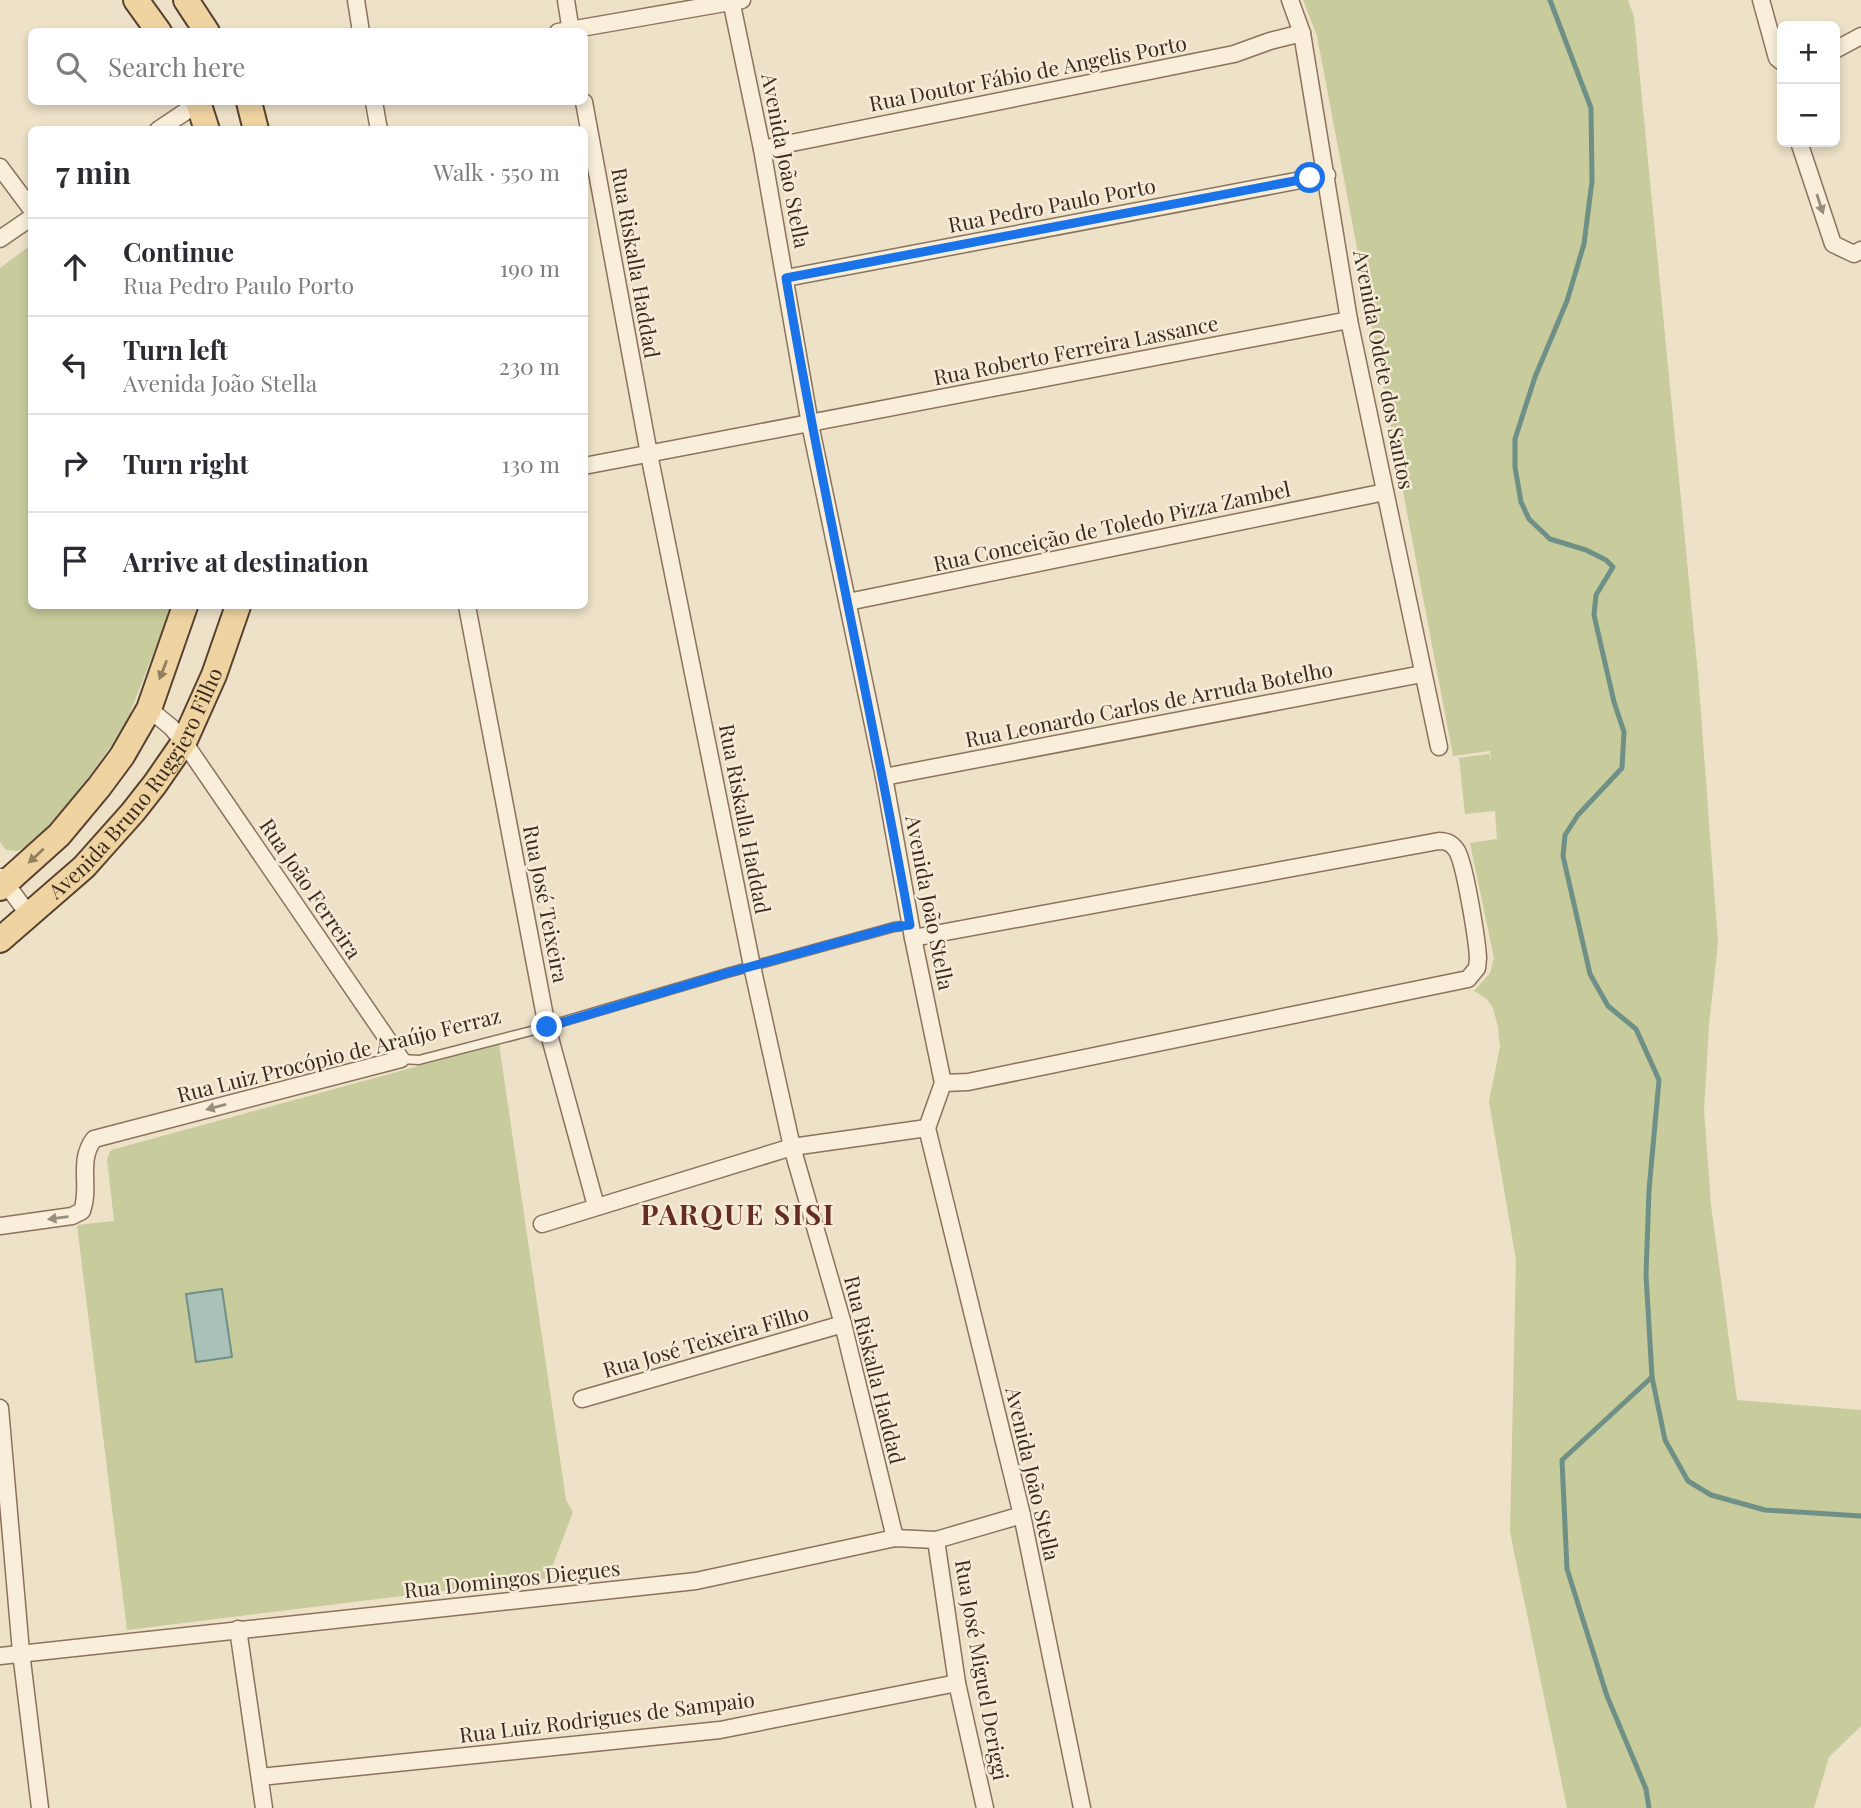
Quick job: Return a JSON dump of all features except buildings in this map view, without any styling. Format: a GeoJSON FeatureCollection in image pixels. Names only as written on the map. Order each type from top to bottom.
{"type":"FeatureCollection","features":[{"type":"Feature","properties":{"kind":"main road"},"geometry":{"type":"LineString","coordinates":[[136,0],[156,28]]}},
{"type":"Feature","properties":{"kind":"main road"},"geometry":{"type":"LineString","coordinates":[[186,0],[204,28]]}},
{"type":"Feature","properties":{"kind":"main road"},"geometry":{"type":"LineString","coordinates":[[200,105],[206,126]]}},
{"type":"Feature","properties":{"kind":"main road"},"geometry":{"type":"LineString","coordinates":[[250,105],[255,126]]}},
{"type":"Feature","properties":{"kind":"main road","name":"Avenida Bruno Ruggiero Filho"},"geometry":{"type":"LineString","coordinates":[[2,882],[59,835],[122,756],[149,709],[184,609]]}},
{"type":"Feature","properties":{"kind":"main road","name":"Avenida Bruno Ruggiero Filho"},"geometry":{"type":"LineString","coordinates":[[0,940],[84,867],[133,812],[184,742],[214,675],[237,609]]}},
{"type":"Feature","properties":{"kind":"street"},"geometry":{"type":"LineString","coordinates":[[356,0],[360,28]]}},
{"type":"Feature","properties":{"kind":"street"},"geometry":{"type":"LineString","coordinates":[[566,0],[567,28]]}},
{"type":"Feature","properties":{"kind":"street","name":"Avenida Odete dos Santos"},"geometry":{"type":"LineString","coordinates":[[1290,0],[1302,33],[1349,320],[1439,747]]}},
{"type":"Feature","properties":{"kind":"street"},"geometry":{"type":"LineString","coordinates":[[1761,0],[1777,58]]}},
{"type":"Feature","properties":{"kind":"street"},"geometry":{"type":"LineString","coordinates":[[584,28],[735,1]]}},
{"type":"Feature","properties":{"kind":"street","name":"Avenida João Stella"},"geometry":{"type":"LineString","coordinates":[[735,1],[810,424],[884,777],[911,932],[943,1083]]}},
{"type":"Feature","properties":{"kind":"street","name":"Rua Doutor Fábio de Angelis Porto"},"geometry":{"type":"LineString","coordinates":[[762,149],[1234,54],[1302,33]]}},
{"type":"Feature","properties":{"kind":"street"},"geometry":{"type":"LineString","coordinates":[[1840,47],[1861,36]]}},
{"type":"Feature","properties":{"kind":"street"},"geometry":{"type":"LineString","coordinates":[[164,126],[195,105]]}},
{"type":"Feature","properties":{"kind":"street"},"geometry":{"type":"LineString","coordinates":[[375,105],[378,126]]}},
{"type":"Feature","properties":{"kind":"street","name":"Rua Riskalla Haddad"},"geometry":{"type":"LineString","coordinates":[[585,105],[649,454],[752,966],[792,1147],[843,1324],[895,1538]]}},
{"type":"Feature","properties":{"kind":"street"},"geometry":{"type":"LineString","coordinates":[[1801,147],[1833,244],[1854,254],[1861,250]]}},
{"type":"Feature","properties":{"kind":"street"},"geometry":{"type":"LineString","coordinates":[[0,167],[28,204]]}},
{"type":"Feature","properties":{"kind":"street","name":"Rua Pedro Paulo Porto"},"geometry":{"type":"LineString","coordinates":[[786,278],[1327,175]]}},
{"type":"Feature","properties":{"kind":"street"},"geometry":{"type":"LineString","coordinates":[[0,239],[28,219]]}},
{"type":"Feature","properties":{"kind":"street","name":"Rua Roberto Ferreira Lassance"},"geometry":{"type":"LineString","coordinates":[[588,465],[1349,320]]}},
{"type":"Feature","properties":{"kind":"street","name":"Rua Conceição de Toledo Pizza Zambel"},"geometry":{"type":"LineString","coordinates":[[848,602],[1385,492]]}},
{"type":"Feature","properties":{"kind":"street","name":"Rua José Teixeira"},"geometry":{"type":"LineString","coordinates":[[468,609],[547,1027],[596,1206]]}},
{"type":"Feature","properties":{"kind":"street","name":"Rua Leonardo Carlos de Arruda Botelho"},"geometry":{"type":"LineString","coordinates":[[884,777],[1422,674]]}},
{"type":"Feature","properties":{"kind":"street","name":"Rua João Ferreira"},"geometry":{"type":"LineString","coordinates":[[149,709],[184,742],[401,1059]]}},
{"type":"Feature","properties":{"kind":"street"},"geometry":{"type":"LineString","coordinates":[[542,1224],[792,1147],[927,1128],[943,1083],[968,1082],[1468,979],[1477,968],[1478,958],[1463,870],[1456,850],[1449,842],[1439,841],[911,932]]}},
{"type":"Feature","properties":{"kind":"street"},"geometry":{"type":"LineString","coordinates":[[2,882],[29,915]]}},
{"type":"Feature","properties":{"kind":"street","name":"Rua Luiz Procópio de Araújo Ferraz"},"geometry":{"type":"LineString","coordinates":[[0,1226],[72,1216],[82,1212],[86,1199],[85,1150],[94,1139],[401,1059]]}},
{"type":"Feature","properties":{"kind":"street","name":"Avenida João Stella"},"geometry":{"type":"LineString","coordinates":[[927,1128],[1022,1515],[1082,1808]]}},
{"type":"Feature","properties":{"kind":"street","name":"Rua José Teixeira Filho"},"geometry":{"type":"LineString","coordinates":[[582,1399],[843,1324]]}},
{"type":"Feature","properties":{"kind":"street"},"geometry":{"type":"LineString","coordinates":[[0,1408],[21,1653],[40,1808]]}},
{"type":"Feature","properties":{"kind":"street","name":"Rua Domingos Diegues"},"geometry":{"type":"LineString","coordinates":[[0,1656],[696,1581],[895,1538],[936,1539],[1022,1515]]}},
{"type":"Feature","properties":{"kind":"street","name":"Rua José Miguel Deriggi"},"geometry":{"type":"LineString","coordinates":[[936,1539],[957,1683],[985,1808]]}},
{"type":"Feature","properties":{"kind":"street"},"geometry":{"type":"LineString","coordinates":[[238,1629],[264,1808]]}},
{"type":"Feature","properties":{"kind":"street","name":"Rua Luiz Rodrigues de Sampaio"},"geometry":{"type":"LineString","coordinates":[[260,1777],[720,1730],[957,1683]]}},
{"type":"Feature","properties":{"kind":"lane","name":"Rua Luiz Procópio de Araújo Ferraz"},"geometry":{"type":"LineString","coordinates":[[401,1059],[419,1060],[547,1027],[894,927],[911,932]]}},
{"type":"Feature","properties":{"kind":"green space"},"geometry":{"type":"Polygon","coordinates":[[[1303,0],[1628,0],[1634,17],[1698,674],[1718,943],[1709,1025],[1704,1110],[1711,1205],[1737,1400],[1861,1410],[1861,1726],[1829,1757],[1814,1808],[1567,1808],[1510,1532],[1516,1260],[1489,1101],[1500,1047],[1498,1027],[1493,1008],[1487,999],[1474,991],[1490,973],[1494,958],[1470,843],[1497,839],[1495,811],[1465,814],[1459,758],[1489,754],[1491,762],[1490,751],[1453,756],[1317,36],[1303,0]]]}},
{"type":"Feature","properties":{"kind":"green space"},"geometry":{"type":"Polygon","coordinates":[[[28,247],[28,609],[171,609],[126,723],[74,797],[32,844],[17,851],[6,850],[0,842],[0,268],[28,247]]]}},
{"type":"Feature","properties":{"kind":"green space"},"geometry":{"type":"Polygon","coordinates":[[[499,1044],[566,1500],[573,1512],[548,1578],[127,1630],[77,1225],[114,1221],[107,1159],[111,1150],[499,1044]]]}},
{"type":"Feature","properties":{"kind":"water"},"geometry":{"type":"Polygon","coordinates":[[[222,1289],[232,1357],[196,1362],[186,1294],[222,1289]]]}},
{"type":"Feature","properties":{"kind":"waterway"},"geometry":{"type":"LineString","coordinates":[[1550,0],[1591,108],[1592,181],[1584,244],[1567,301],[1535,377],[1515,439],[1515,467],[1521,502],[1529,519],[1550,539],[1586,550],[1606,560],[1613,567],[1596,595],[1594,615],[1614,702],[1624,732],[1622,768],[1578,815],[1565,835],[1563,856],[1590,974],[1608,1006],[1636,1029],[1659,1080],[1649,1190],[1646,1275],[1652,1377],[1562,1460],[1567,1569],[1607,1696],[1646,1789],[1649,1808]]}},
{"type":"Feature","properties":{"kind":"waterway"},"geometry":{"type":"LineString","coordinates":[[1652,1377],[1665,1440],[1688,1481],[1711,1495],[1765,1510],[1861,1516]]}},
{"type":"Feature","properties":{"kind":"district","name":"PARQUE SISI"},"geometry":{"type":"Point","coordinates":[738,1215]}},
{"type":"Feature","properties":{"kind":"route"},"geometry":{"type":"LineString","coordinates":[[547,1027],[727,973],[894,927],[910,925],[884,777],[810,424],[786,278],[1310,178]]}}]}
